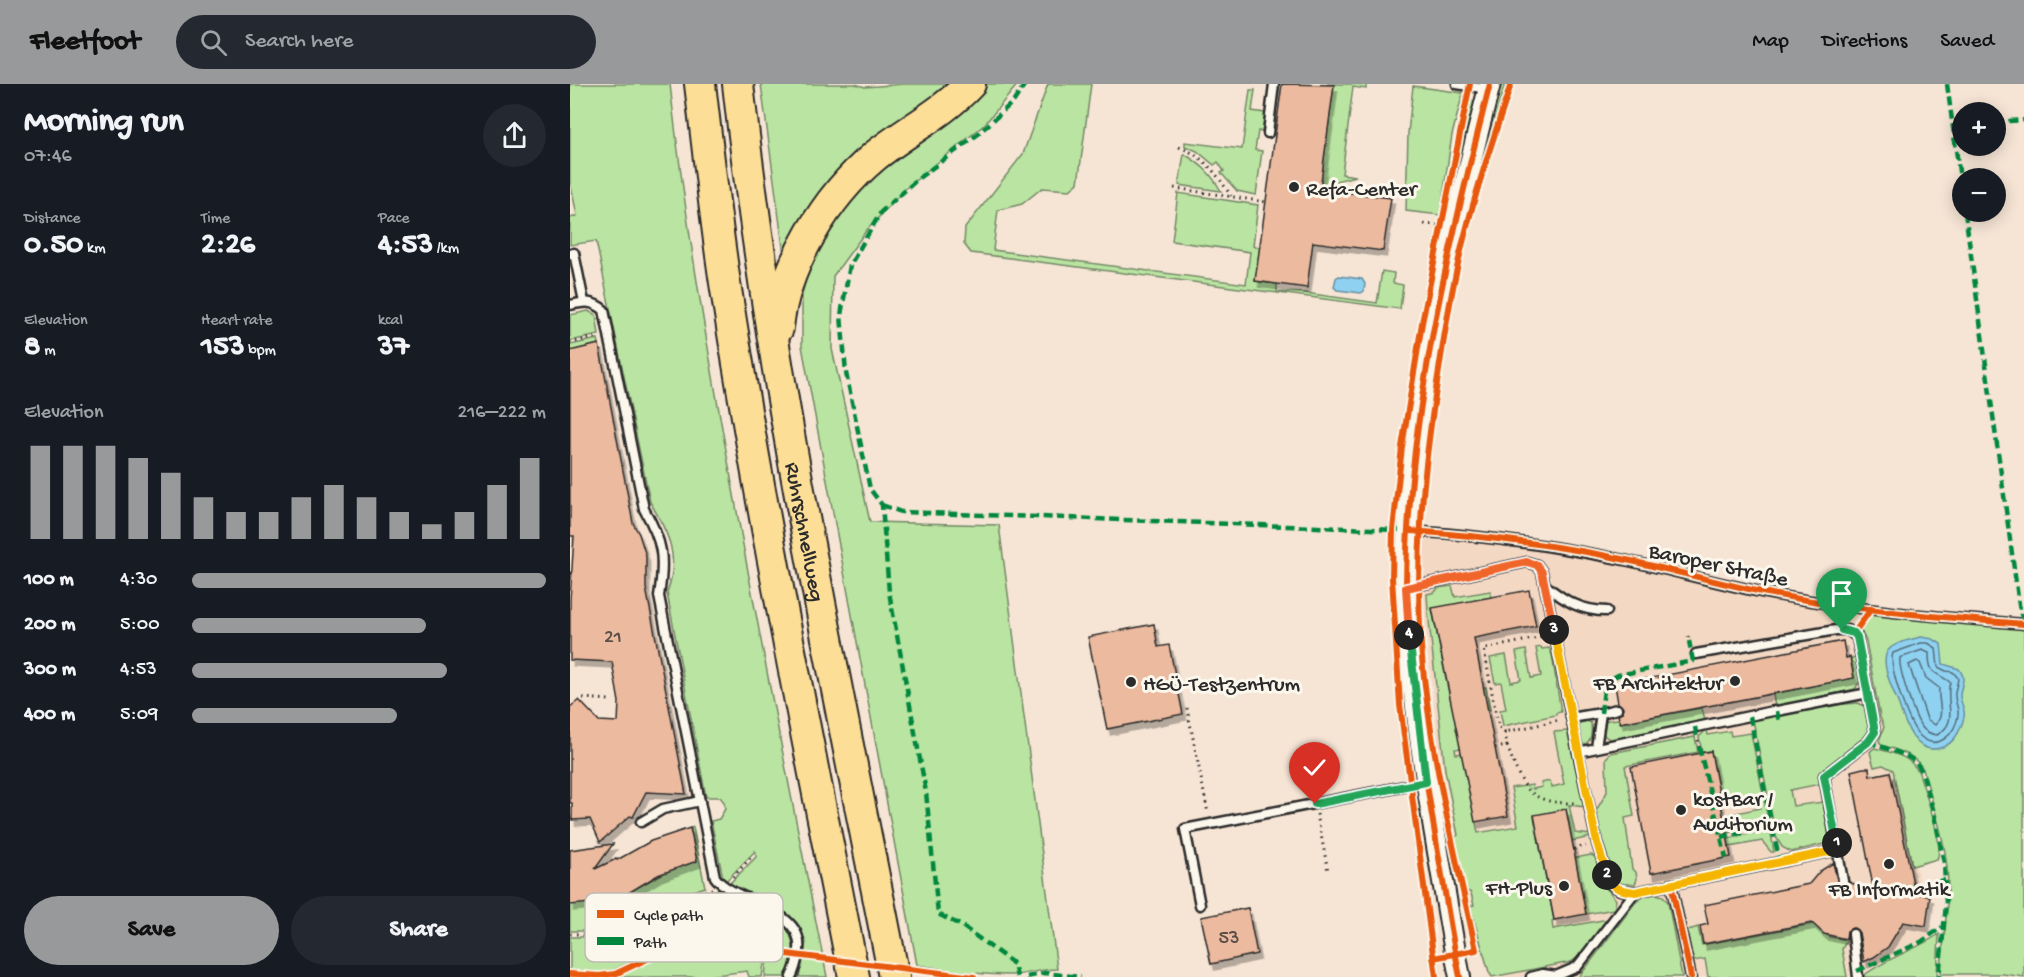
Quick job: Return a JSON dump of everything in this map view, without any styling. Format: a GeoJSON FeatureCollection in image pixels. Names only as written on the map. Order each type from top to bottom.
{"type":"FeatureCollection","features":[{"type":"Feature","properties":{"kind":"highway","name":"Ruhrschnellweg"},"geometry":{"type":"LineString","coordinates":[[700,84],[734,339],[854,977]]}},
{"type":"Feature","properties":{"kind":"highway","name":"Ruhrschnellweg"},"geometry":{"type":"LineString","coordinates":[[738,84],[756,227],[780,376],[894,977]]}},
{"type":"Feature","properties":{"kind":"highway"},"geometry":{"type":"LineString","coordinates":[[780,376],[777,336],[781,306],[797,262],[819,220],[840,190],[863,167],[970,84]]}},
{"type":"Feature","properties":{"kind":"street"},"geometry":{"type":"LineString","coordinates":[[1460,977],[1426,782],[1410,662],[1406,588],[1408,531],[1423,389],[1454,228],[1490,86]]}},
{"type":"Feature","properties":{"kind":"lane"},"geometry":{"type":"LineString","coordinates":[[1268,133],[1274,84]]}},
{"type":"Feature","properties":{"kind":"lane"},"geometry":{"type":"LineString","coordinates":[[1457,84],[1490,86]]}},
{"type":"Feature","properties":{"kind":"lane"},"geometry":{"type":"LineString","coordinates":[[570,254],[574,253],[584,302]]}},
{"type":"Feature","properties":{"kind":"lane"},"geometry":{"type":"LineString","coordinates":[[570,305],[584,302],[596,304],[604,310],[644,509],[655,527],[663,552],[663,573],[659,596],[715,877],[721,885],[737,893]]}},
{"type":"Feature","properties":{"kind":"lane","name":"Baroper Straße"},"geometry":{"type":"LineString","coordinates":[[1408,531],[1504,540],[1563,549],[1629,561],[1767,593],[1832,604],[2024,624]]}},
{"type":"Feature","properties":{"kind":"lane"},"geometry":{"type":"LineString","coordinates":[[1406,588],[1527,562],[1537,565],[1542,572],[1588,802],[1597,843],[1610,884],[1620,890],[1635,892],[1838,850]]}},
{"type":"Feature","properties":{"kind":"lane"},"geometry":{"type":"LineString","coordinates":[[1545,585],[1578,607],[1592,611],[1607,611]]}},
{"type":"Feature","properties":{"kind":"lane"},"geometry":{"type":"LineString","coordinates":[[1696,654],[1836,630],[1848,630],[1857,637],[1874,726],[1873,737],[1824,776],[1843,881]]}},
{"type":"Feature","properties":{"kind":"lane"},"geometry":{"type":"LineString","coordinates":[[1578,752],[1868,693]]}},
{"type":"Feature","properties":{"kind":"lane"},"geometry":{"type":"LineString","coordinates":[[1571,718],[1617,709]]}},
{"type":"Feature","properties":{"kind":"lane"},"geometry":{"type":"LineString","coordinates":[[1596,748],[1601,713]]}},
{"type":"Feature","properties":{"kind":"lane"},"geometry":{"type":"LineString","coordinates":[[1200,905],[1185,829],[1426,782]]}},
{"type":"Feature","properties":{"kind":"lane"},"geometry":{"type":"LineString","coordinates":[[641,822],[663,809],[700,801]]}},
{"type":"Feature","properties":{"kind":"lane"},"geometry":{"type":"LineString","coordinates":[[1671,884],[1691,977]]}},
{"type":"Feature","properties":{"kind":"lane"},"geometry":{"type":"LineString","coordinates":[[1532,977],[1543,974],[1557,976],[1577,967],[1635,892]]}},
{"type":"Feature","properties":{"kind":"lane"},"geometry":{"type":"LineString","coordinates":[[783,919],[792,927],[800,942],[796,968],[790,977]]}},
{"type":"Feature","properties":{"kind":"lane"},"geometry":{"type":"LineString","coordinates":[[1853,934],[1858,977]]}},
{"type":"Feature","properties":{"kind":"path"},"geometry":{"type":"LineString","coordinates":[[1179,147],[1209,165],[1231,197]]}},
{"type":"Feature","properties":{"kind":"path"},"geometry":{"type":"LineString","coordinates":[[1174,188],[1266,202]]}},
{"type":"Feature","properties":{"kind":"path"},"geometry":{"type":"LineString","coordinates":[[570,343],[602,336]]}},
{"type":"Feature","properties":{"kind":"path"},"geometry":{"type":"LineString","coordinates":[[1554,635],[1484,649],[1498,726],[1505,732],[1507,746],[1521,783],[1528,792],[1540,798],[1572,803],[1588,802]]}},
{"type":"Feature","properties":{"kind":"path"},"geometry":{"type":"LineString","coordinates":[[583,698],[610,700]]}},
{"type":"Feature","properties":{"kind":"path"},"geometry":{"type":"LineString","coordinates":[[1187,708],[1210,824]]}},
{"type":"Feature","properties":{"kind":"path"},"geometry":{"type":"LineString","coordinates":[[1505,732],[1571,718]]}},
{"type":"Feature","properties":{"kind":"path"},"geometry":{"type":"LineString","coordinates":[[1697,738],[1699,747]]}},
{"type":"Feature","properties":{"kind":"path"},"geometry":{"type":"LineString","coordinates":[[1495,748],[1507,746]]}},
{"type":"Feature","properties":{"kind":"path"},"geometry":{"type":"LineString","coordinates":[[1315,804],[1328,871]]}},
{"type":"Feature","properties":{"kind":"path"},"geometry":{"type":"LineString","coordinates":[[697,893],[703,891]]}},
{"type":"Feature","properties":{"kind":"shaded area"},"geometry":{"type":"Polygon","coordinates":[[[1423,540],[1475,542],[1535,549],[1866,610],[1937,974],[1947,977],[1489,977],[1476,933],[1441,773],[1424,612],[1423,540]]]}},
{"type":"Feature","properties":{"kind":"green space"},"geometry":{"type":"Polygon","coordinates":[[[570,84],[670,84],[689,228],[720,419],[827,977],[799,977],[806,942],[791,917],[783,912],[783,893],[751,893],[729,884],[756,857],[755,851],[726,881],[723,878],[711,821],[719,819],[725,809],[724,802],[720,797],[706,797],[667,593],[672,568],[670,546],[667,535],[650,502],[596,241],[570,245],[570,218],[577,216],[570,180],[570,84]]]}},
{"type":"Feature","properties":{"kind":"green space"},"geometry":{"type":"Polygon","coordinates":[[[761,84],[855,84],[865,87],[954,84],[785,262],[761,84]]]}},
{"type":"Feature","properties":{"kind":"green space"},"geometry":{"type":"Polygon","coordinates":[[[984,84],[1018,84],[984,125],[905,189],[866,231],[833,276],[832,349],[870,522],[999,525],[1057,969],[1012,975],[972,973],[917,965],[802,346],[802,295],[810,258],[849,191],[984,84]]]}},
{"type":"Feature","properties":{"kind":"green space"},"geometry":{"type":"Polygon","coordinates":[[[1048,84],[1091,84],[1078,183],[1070,190],[1042,188],[1022,204],[998,210],[993,250],[1246,284],[1250,252],[1172,241],[1178,193],[1258,205],[1253,246],[1260,247],[1255,281],[1277,284],[1277,292],[1305,293],[1377,303],[1382,271],[1394,273],[1393,283],[1403,285],[1400,309],[971,253],[964,244],[965,228],[1023,154],[1048,84]]]}},
{"type":"Feature","properties":{"kind":"green space"},"geometry":{"type":"Polygon","coordinates":[[[1327,84],[1366,84],[1366,89],[1353,87],[1342,174],[1356,176],[1331,182],[1329,195],[1320,189],[1334,85],[1327,84]]]}},
{"type":"Feature","properties":{"kind":"green space"},"geometry":{"type":"Polygon","coordinates":[[[1500,84],[1505,84],[1482,162],[1479,161],[1500,84]]]}},
{"type":"Feature","properties":{"kind":"green space"},"geometry":{"type":"Polygon","coordinates":[[[1413,86],[1463,93],[1452,135],[1440,215],[1406,211],[1408,133],[1413,86]]]}},
{"type":"Feature","properties":{"kind":"green space"},"geometry":{"type":"Polygon","coordinates":[[[1250,90],[1255,90],[1252,111],[1265,113],[1262,132],[1258,131],[1255,150],[1262,151],[1256,195],[1237,191],[1221,173],[1224,171],[1218,162],[1214,165],[1197,151],[1185,146],[1185,142],[1242,149],[1250,90]]]}},
{"type":"Feature","properties":{"kind":"green space"},"geometry":{"type":"Polygon","coordinates":[[[1471,100],[1476,101],[1462,159],[1459,158],[1471,100]]]}},
{"type":"Feature","properties":{"kind":"green space"},"geometry":{"type":"Polygon","coordinates":[[[1184,154],[1205,169],[1221,191],[1179,185],[1184,154]]]}},
{"type":"Feature","properties":{"kind":"green space"},"geometry":{"type":"Polygon","coordinates":[[[588,311],[596,315],[599,335],[570,341],[570,315],[588,311]]]}},
{"type":"Feature","properties":{"kind":"green space"},"geometry":{"type":"Polygon","coordinates":[[[598,339],[599,344],[570,351],[570,345],[598,339]]]}},
{"type":"Feature","properties":{"kind":"green space"},"geometry":{"type":"Polygon","coordinates":[[[1452,586],[1455,597],[1490,591],[1491,597],[1432,609],[1449,694],[1486,687],[1490,710],[1455,716],[1461,748],[1455,749],[1456,754],[1462,753],[1478,833],[1518,826],[1511,788],[1532,785],[1533,789],[1542,787],[1541,783],[1550,781],[1552,787],[1564,784],[1554,732],[1567,731],[1585,807],[1569,805],[1575,833],[1591,835],[1591,837],[1572,841],[1566,809],[1534,816],[1554,920],[1552,921],[1553,929],[1608,919],[1581,955],[1571,962],[1492,977],[1489,972],[1470,906],[1474,905],[1471,893],[1466,890],[1454,838],[1458,835],[1445,770],[1428,611],[1427,594],[1435,592],[1438,588],[1452,586]]]}},
{"type":"Feature","properties":{"kind":"green space"},"geometry":{"type":"Polygon","coordinates":[[[1873,613],[2024,628],[2024,977],[2003,974],[1941,974],[1948,888],[1944,848],[1923,769],[1915,759],[1882,745],[1879,741],[1884,727],[1880,717],[1866,641],[1860,629],[1873,613]]]}},
{"type":"Feature","properties":{"kind":"green space"},"geometry":{"type":"Polygon","coordinates":[[[1541,647],[1542,649],[1549,648],[1552,655],[1561,712],[1503,726],[1500,710],[1506,709],[1501,682],[1495,683],[1490,658],[1506,655],[1511,682],[1521,680],[1516,652],[1526,650],[1531,678],[1541,676],[1536,648],[1541,647]]]}},
{"type":"Feature","properties":{"kind":"green space"},"geometry":{"type":"Polygon","coordinates":[[[1857,658],[1861,679],[1855,689],[1775,707],[1773,694],[1854,678],[1851,659],[1857,658]]]}},
{"type":"Feature","properties":{"kind":"green space"},"geometry":{"type":"Polygon","coordinates":[[[1858,703],[1865,706],[1867,713],[1869,724],[1867,735],[1819,773],[1820,784],[1790,790],[1793,806],[1823,802],[1829,834],[1824,844],[1791,852],[1782,847],[1776,837],[1753,720],[1821,706],[1858,703]]]}},
{"type":"Feature","properties":{"kind":"green space"},"geometry":{"type":"Polygon","coordinates":[[[1702,708],[1705,721],[1610,739],[1603,733],[1603,724],[1607,720],[1619,719],[1620,723],[1702,708]]]}},
{"type":"Feature","properties":{"kind":"green space"},"geometry":{"type":"Polygon","coordinates":[[[1587,721],[1591,723],[1590,739],[1583,745],[1577,727],[1580,723],[1587,721]]]}},
{"type":"Feature","properties":{"kind":"green space"},"geometry":{"type":"Polygon","coordinates":[[[1707,729],[1708,735],[1730,731],[1731,736],[1751,733],[1768,819],[1765,825],[1727,833],[1723,816],[1760,808],[1757,797],[1721,804],[1711,751],[1702,752],[1699,737],[1707,729]]]}},
{"type":"Feature","properties":{"kind":"green space"},"geometry":{"type":"Polygon","coordinates":[[[1695,737],[1698,752],[1625,766],[1634,816],[1625,818],[1632,869],[1636,872],[1637,879],[1635,884],[1620,883],[1609,867],[1594,814],[1607,792],[1606,758],[1611,753],[1695,737]]]}},
{"type":"Feature","properties":{"kind":"green space"},"geometry":{"type":"Polygon","coordinates":[[[1874,748],[1906,758],[1919,773],[1936,830],[1939,852],[1937,859],[1912,866],[1893,770],[1883,765],[1874,767],[1870,752],[1874,748]]]}},
{"type":"Feature","properties":{"kind":"green space"},"geometry":{"type":"Polygon","coordinates":[[[693,827],[705,887],[688,893],[632,893],[631,891],[671,869],[697,861],[691,828],[693,827]]]}},
{"type":"Feature","properties":{"kind":"green space"},"geometry":{"type":"Polygon","coordinates":[[[1765,830],[1771,834],[1774,852],[1771,852],[1762,841],[1729,847],[1728,839],[1765,830]]]}},
{"type":"Feature","properties":{"kind":"green space"},"geometry":{"type":"Polygon","coordinates":[[[1591,855],[1595,857],[1602,882],[1616,900],[1614,909],[1586,914],[1575,858],[1591,855]]]}},
{"type":"Feature","properties":{"kind":"green space"},"geometry":{"type":"Polygon","coordinates":[[[719,889],[726,893],[710,893],[719,889]]]}},
{"type":"Feature","properties":{"kind":"green space"},"geometry":{"type":"Polygon","coordinates":[[[1656,894],[1663,896],[1668,902],[1682,977],[1579,977],[1635,903],[1644,896],[1656,894]]]}},
{"type":"Feature","properties":{"kind":"green space"},"geometry":{"type":"Polygon","coordinates":[[[585,903],[585,931],[570,931],[570,904],[585,903]]]}},
{"type":"Feature","properties":{"kind":"green space"},"geometry":{"type":"Polygon","coordinates":[[[783,923],[793,943],[792,964],[786,977],[765,977],[767,962],[783,962],[783,923]]]}},
{"type":"Feature","properties":{"kind":"green space"},"geometry":{"type":"Polygon","coordinates":[[[1813,924],[1830,937],[1847,940],[1842,949],[1847,977],[1708,977],[1705,959],[1693,961],[1687,934],[1689,930],[1698,927],[1702,945],[1813,924]]]}},
{"type":"Feature","properties":{"kind":"green space"},"geometry":{"type":"Polygon","coordinates":[[[1939,934],[1937,977],[1862,977],[1871,970],[1939,934]]]}},
{"type":"Feature","properties":{"kind":"green space"},"geometry":{"type":"Polygon","coordinates":[[[570,937],[585,937],[585,962],[630,962],[613,970],[599,972],[570,970],[570,937]]]}},
{"type":"Feature","properties":{"kind":"green space"},"geometry":{"type":"Polygon","coordinates":[[[646,962],[764,962],[762,977],[749,977],[747,971],[700,977],[614,977],[646,962]]]}},
{"type":"Feature","properties":{"kind":"water"},"geometry":{"type":"Polygon","coordinates":[[[1339,276],[1362,279],[1365,284],[1364,291],[1361,293],[1337,290],[1334,287],[1336,278],[1339,276]]]}},
{"type":"Feature","properties":{"kind":"water"},"geometry":{"type":"Polygon","coordinates":[[[1921,637],[1933,639],[1941,644],[1943,664],[1959,669],[1963,679],[1960,695],[1964,709],[1963,722],[1955,738],[1948,745],[1934,749],[1919,744],[1908,730],[1885,664],[1887,652],[1893,646],[1921,637]]]}},
{"type":"Feature","properties":{"kind":"building","name":"Refa-Center"},"geometry":{"type":"Polygon","coordinates":[[[1282,84],[1334,85],[1320,189],[1391,198],[1383,251],[1313,242],[1307,288],[1255,281],[1282,84]]]}},
{"type":"Feature","properties":{"kind":"building"},"geometry":{"type":"Polygon","coordinates":[[[599,344],[633,523],[646,556],[646,588],[686,794],[646,792],[633,817],[630,816],[600,842],[590,819],[572,820],[572,803],[570,803],[570,707],[579,700],[599,721],[618,722],[619,702],[612,662],[570,660],[570,600],[574,536],[570,536],[570,351],[599,344]]]}},
{"type":"Feature","properties":{"kind":"building"},"geometry":{"type":"Polygon","coordinates":[[[1529,590],[1536,626],[1474,638],[1508,816],[1475,822],[1432,608],[1529,590]]]}},
{"type":"Feature","properties":{"kind":"building","name":"HGÜ-Testzentrum"},"geometry":{"type":"Polygon","coordinates":[[[1154,624],[1158,647],[1169,645],[1183,714],[1107,729],[1088,637],[1154,624]]]}},
{"type":"Feature","properties":{"kind":"building","name":"FB Architektur"},"geometry":{"type":"Polygon","coordinates":[[[1843,641],[1846,658],[1850,657],[1854,678],[1620,723],[1618,715],[1622,713],[1623,708],[1618,703],[1615,685],[1843,641]]]}},
{"type":"Feature","properties":{"kind":"building","name":"kostBar / Auditorium"},"geometry":{"type":"Polygon","coordinates":[[[1711,751],[1731,857],[1651,873],[1631,767],[1711,751]]]}},
{"type":"Feature","properties":{"kind":"building","name":"FB Informatik"},"geometry":{"type":"Polygon","coordinates":[[[1869,768],[1870,776],[1890,772],[1915,893],[1930,896],[1926,926],[1903,922],[1888,947],[1864,962],[1859,933],[1853,928],[1847,931],[1846,939],[1824,934],[1812,923],[1703,944],[1700,926],[1708,924],[1704,905],[1809,884],[1820,871],[1833,863],[1839,886],[1845,887],[1849,882],[1874,892],[1851,771],[1869,768]]]}},
{"type":"Feature","properties":{"kind":"building","name":"FH-Plus"},"geometry":{"type":"Polygon","coordinates":[[[1566,809],[1586,914],[1554,920],[1534,815],[1566,809]]]}},
{"type":"Feature","properties":{"kind":"building"},"geometry":{"type":"Polygon","coordinates":[[[690,828],[697,861],[658,875],[628,893],[585,893],[585,904],[570,905],[570,850],[613,844],[595,869],[651,841],[690,828]]]}},
{"type":"Feature","properties":{"kind":"building"},"geometry":{"type":"Polygon","coordinates":[[[1248,908],[1257,954],[1211,964],[1201,917],[1248,908]]]}},
{"type":"Feature","properties":{"kind":"marked path"},"geometry":{"type":"LineString","coordinates":[[1017,977],[1014,964],[962,926],[938,914],[926,792],[889,592],[882,505],[870,489],[846,373],[841,315],[850,265],[881,212],[920,177],[977,135],[1014,101],[1025,84]]}},
{"type":"Feature","properties":{"kind":"marked path"},"geometry":{"type":"LineString","coordinates":[[1947,84],[1959,168]]}},
{"type":"Feature","properties":{"kind":"marked path"},"geometry":{"type":"LineString","coordinates":[[2006,121],[2024,120]]}},
{"type":"Feature","properties":{"kind":"marked path"},"geometry":{"type":"LineString","coordinates":[[1966,222],[2020,612],[2024,621]]}},
{"type":"Feature","properties":{"kind":"marked path"},"geometry":{"type":"LineString","coordinates":[[882,505],[901,512],[1399,530]]}},
{"type":"Feature","properties":{"kind":"marked path"},"geometry":{"type":"LineString","coordinates":[[1601,713],[1605,682],[1618,675],[1693,661],[1689,641]]}},
{"type":"Feature","properties":{"kind":"marked path"},"geometry":{"type":"LineString","coordinates":[[1777,711],[1779,722]]}},
{"type":"Feature","properties":{"kind":"marked path"},"geometry":{"type":"LineString","coordinates":[[1750,716],[1772,827]]}},
{"type":"Feature","properties":{"kind":"marked path"},"geometry":{"type":"LineString","coordinates":[[1695,727],[1697,738]]}},
{"type":"Feature","properties":{"kind":"marked path"},"geometry":{"type":"LineString","coordinates":[[1868,742],[1905,755],[1916,762],[1922,772],[1934,813],[1944,863],[1946,904],[1939,977]]}},
{"type":"Feature","properties":{"kind":"marked path"},"geometry":{"type":"LineString","coordinates":[[1699,747],[1726,858]]}},
{"type":"Feature","properties":{"kind":"marked path"},"geometry":{"type":"LineString","coordinates":[[1721,837],[1772,827],[1780,862]]}},
{"type":"Feature","properties":{"kind":"marked path"},"geometry":{"type":"LineString","coordinates":[[1899,889],[1945,880]]}},
{"type":"Feature","properties":{"kind":"marked path"},"geometry":{"type":"LineString","coordinates":[[1857,971],[1921,942],[1942,927]]}},
{"type":"Feature","properties":{"kind":"marked path"},"geometry":{"type":"LineString","coordinates":[[1027,977],[1045,973],[1081,977]]}},
{"type":"Feature","properties":{"kind":"cycle path"},"geometry":{"type":"LineString","coordinates":[[1436,977],[1400,705],[1392,578],[1393,530],[1402,447],[1422,323],[1470,84]]}},
{"type":"Feature","properties":{"kind":"cycle path"},"geometry":{"type":"LineString","coordinates":[[1460,977],[1434,828],[1412,676],[1406,603],[1408,521],[1422,395],[1433,332],[1459,208],[1490,84]]}},
{"type":"Feature","properties":{"kind":"cycle path"},"geometry":{"type":"LineString","coordinates":[[1433,958],[1476,950],[1443,798],[1425,684],[1419,612],[1424,482],[1440,363],[1458,266],[1477,191],[1511,84]]}},
{"type":"Feature","properties":{"kind":"cycle path"},"geometry":{"type":"LineString","coordinates":[[1411,531],[1494,538],[1577,550],[1750,589],[1831,604],[1927,616],[2024,624]]}},
{"type":"Feature","properties":{"kind":"cycle path"},"geometry":{"type":"LineString","coordinates":[[1691,977],[1671,884],[1838,850],[1824,776],[1868,742],[1875,732],[1859,644],[1854,633],[1871,609]]}},
{"type":"Feature","properties":{"kind":"cycle path"},"geometry":{"type":"LineString","coordinates":[[783,954],[974,977]]}},
{"type":"Feature","properties":{"kind":"cycle path"},"geometry":{"type":"LineString","coordinates":[[570,974],[599,976],[615,974],[641,962]]}},
{"type":"Feature","properties":{"kind":"place","name":"Refa-Center"},"geometry":{"type":"Point","coordinates":[1294,187]}},
{"type":"Feature","properties":{"kind":"place","name":"FB Architektur"},"geometry":{"type":"Point","coordinates":[1735,681]}},
{"type":"Feature","properties":{"kind":"place","name":"HGÜ-Testzentrum"},"geometry":{"type":"Point","coordinates":[1131,682]}},
{"type":"Feature","properties":{"kind":"place","name":"kostBar / Auditorium"},"geometry":{"type":"Point","coordinates":[1681,810]}},
{"type":"Feature","properties":{"kind":"place","name":"FB Informatik"},"geometry":{"type":"Point","coordinates":[1889,864]}},
{"type":"Feature","properties":{"kind":"place","name":"FH-Plus"},"geometry":{"type":"Point","coordinates":[1564,886]}},
{"type":"Feature","properties":{"kind":"route"},"geometry":{"type":"LineString","coordinates":[[1315,804],[1426,782],[1410,662],[1406,588],[1527,562],[1537,565],[1542,572],[1588,802],[1597,843],[1610,884],[1620,890],[1635,892],[1838,850],[1824,776],[1868,742],[1875,732],[1857,637],[1848,630],[1842,630]]}}]}
